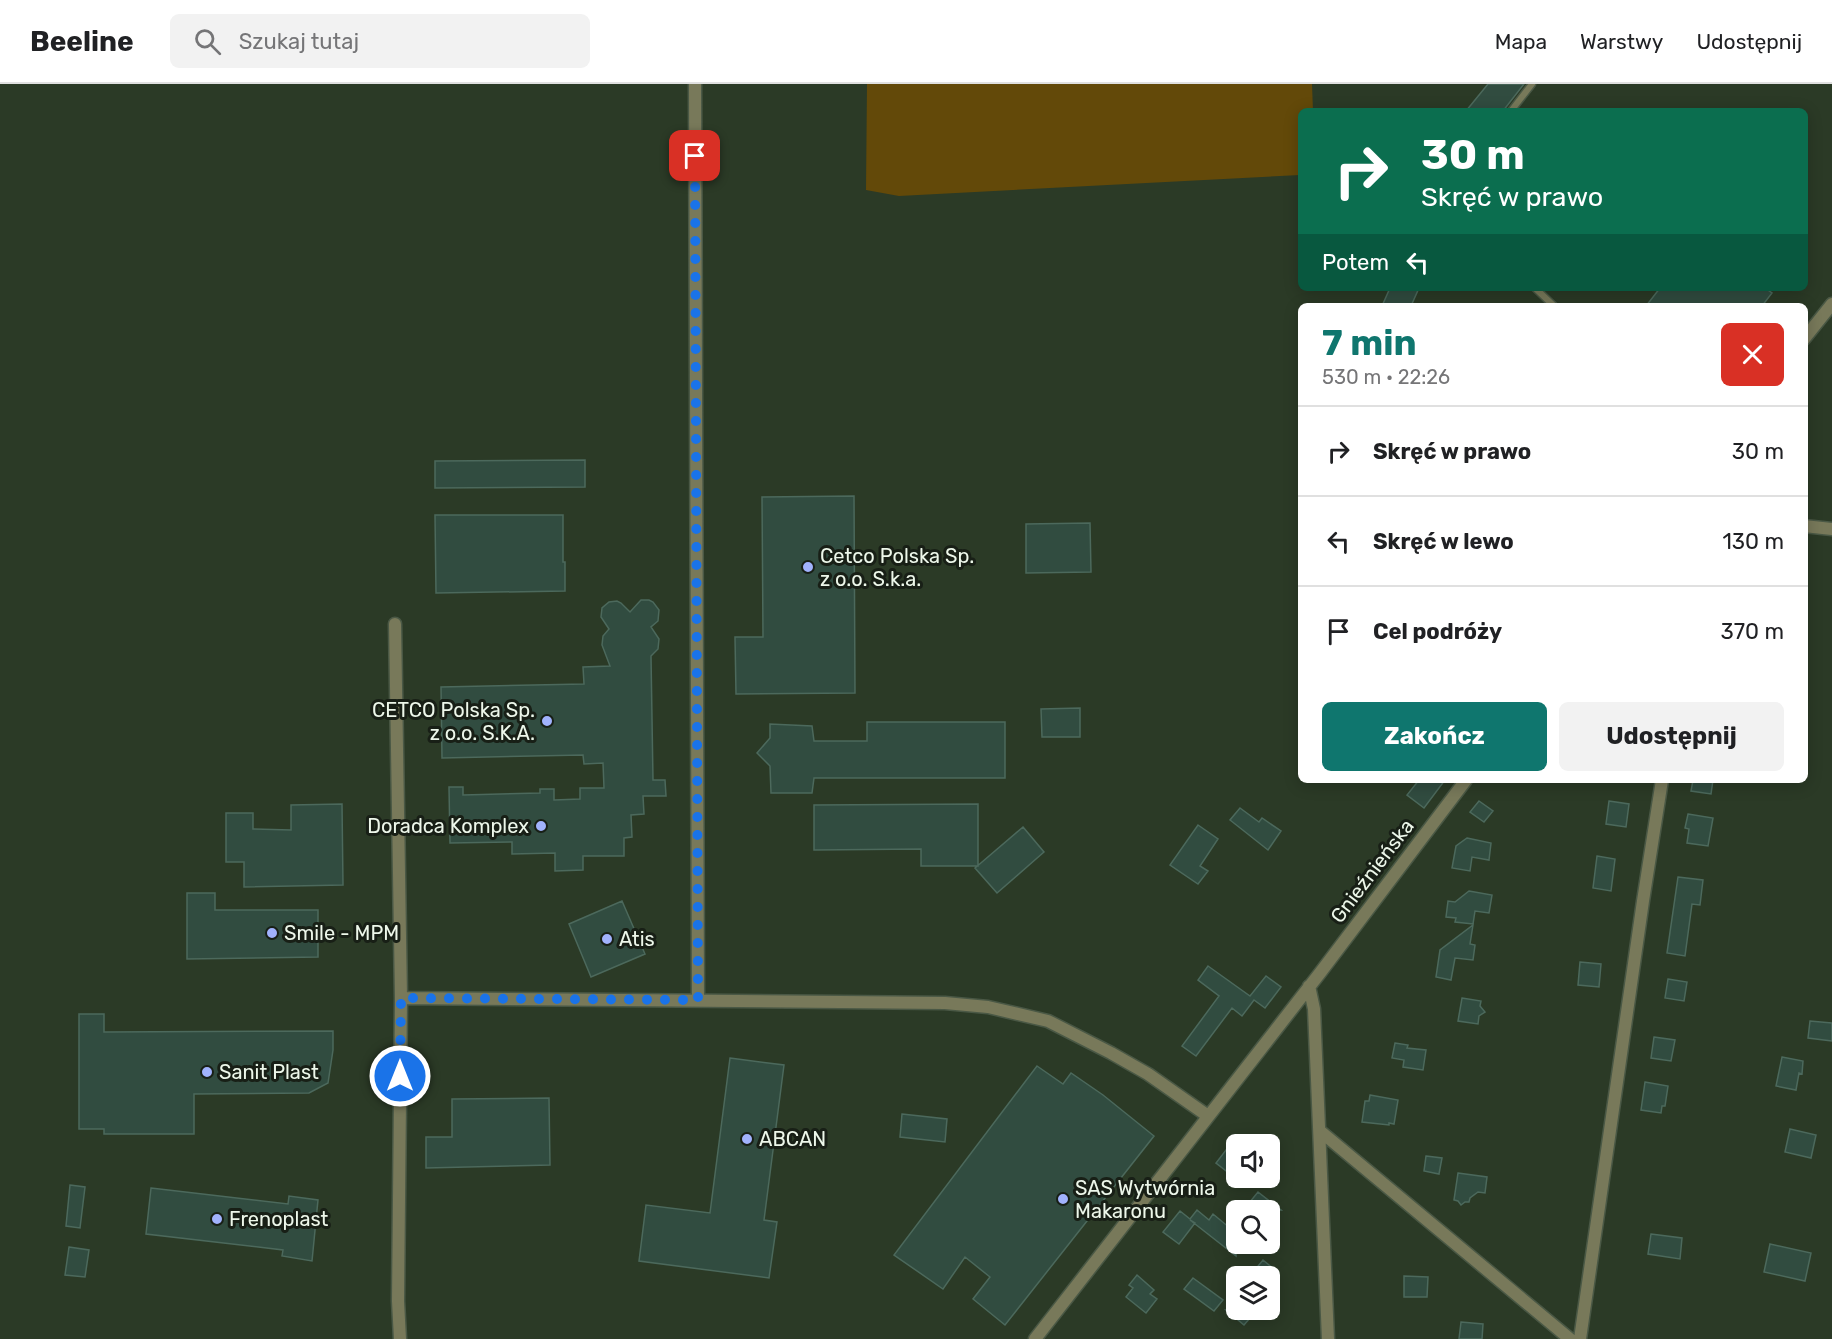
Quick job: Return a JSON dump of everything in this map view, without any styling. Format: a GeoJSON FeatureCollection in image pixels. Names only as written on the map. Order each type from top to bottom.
{"type":"FeatureCollection","features":[{"type":"Feature","properties":{"kind":"street"},"geometry":{"type":"LineString","coordinates":[[695,84],[698,1000]]}},
{"type":"Feature","properties":{"kind":"street"},"geometry":{"type":"LineString","coordinates":[[1808,334],[1832,304]]}},
{"type":"Feature","properties":{"kind":"street"},"geometry":{"type":"LineString","coordinates":[[1808,526],[1832,529]]}},
{"type":"Feature","properties":{"kind":"street"},"geometry":{"type":"LineString","coordinates":[[395,624],[401,998],[398,1301],[400,1339]]}},
{"type":"Feature","properties":{"kind":"street","name":"Gnieźnieńska"},"geometry":{"type":"LineString","coordinates":[[1035,1339],[1464,783]]}},
{"type":"Feature","properties":{"kind":"street"},"geometry":{"type":"LineString","coordinates":[[1580,1339],[1662,783]]}},
{"type":"Feature","properties":{"kind":"street"},"geometry":{"type":"LineString","coordinates":[[1309,986],[1314,1009],[1328,1339]]}},
{"type":"Feature","properties":{"kind":"street"},"geometry":{"type":"LineString","coordinates":[[401,998],[945,1003],[988,1007],[1048,1021],[1148,1074],[1208,1116]]}},
{"type":"Feature","properties":{"kind":"street"},"geometry":{"type":"LineString","coordinates":[[1320,1131],[1570,1339]]}},
{"type":"Feature","properties":{"kind":"lane"},"geometry":{"type":"LineString","coordinates":[[1512,108],[1532,84]]}},
{"type":"Feature","properties":{"kind":"lane"},"geometry":{"type":"LineString","coordinates":[[1538,291],[1551,303]]}},
{"type":"Feature","properties":{"kind":"shaded area"},"geometry":{"type":"Polygon","coordinates":[[[867,84],[1312,84],[1313,108],[1298,108],[1298,175],[899,196],[866,190],[867,84]]]}},
{"type":"Feature","properties":{"kind":"building"},"geometry":{"type":"Polygon","coordinates":[[[1488,84],[1524,84],[1505,108],[1468,108],[1488,84]]]}},
{"type":"Feature","properties":{"kind":"building"},"geometry":{"type":"Polygon","coordinates":[[[1389,291],[1418,291],[1412,303],[1383,303],[1389,291]]]}},
{"type":"Feature","properties":{"kind":"building"},"geometry":{"type":"Polygon","coordinates":[[[1658,291],[1769,291],[1772,293],[1764,303],[1648,303],[1658,291]]]}},
{"type":"Feature","properties":{"kind":"building"},"geometry":{"type":"Polygon","coordinates":[[[585,460],[585,487],[435,488],[435,461],[585,460]]]}},
{"type":"Feature","properties":{"kind":"building","name":"Cetco Polska Sp. z o.o. S.k.a."},"geometry":{"type":"Polygon","coordinates":[[[854,496],[855,693],[736,694],[735,637],[763,637],[762,497],[854,496]]]}},
{"type":"Feature","properties":{"kind":"building"},"geometry":{"type":"Polygon","coordinates":[[[435,515],[563,515],[565,591],[436,593],[435,515]]]}},
{"type":"Feature","properties":{"kind":"building"},"geometry":{"type":"Polygon","coordinates":[[[1090,523],[1091,572],[1026,573],[1026,524],[1090,523]]]}},
{"type":"Feature","properties":{"kind":"building"},"geometry":{"type":"Polygon","coordinates":[[[641,600],[653,602],[659,610],[658,621],[651,627],[659,639],[658,649],[651,656],[653,780],[665,780],[666,796],[643,796],[644,814],[631,815],[632,837],[624,838],[624,856],[583,856],[583,870],[555,871],[555,853],[512,854],[512,842],[450,843],[449,787],[463,787],[463,795],[540,793],[540,789],[554,789],[554,800],[580,799],[580,788],[604,788],[603,763],[584,764],[583,755],[442,758],[441,687],[584,684],[583,667],[610,666],[602,645],[603,636],[609,629],[601,617],[602,608],[609,602],[617,601],[630,612],[641,600]]]}},
{"type":"Feature","properties":{"kind":"building"},"geometry":{"type":"Polygon","coordinates":[[[1080,708],[1080,737],[1042,737],[1041,709],[1080,708]]]}},
{"type":"Feature","properties":{"kind":"building"},"geometry":{"type":"Polygon","coordinates":[[[867,722],[1005,722],[1005,778],[814,778],[812,793],[771,793],[770,766],[757,753],[770,738],[770,724],[812,726],[814,741],[867,741],[867,722]]]}},
{"type":"Feature","properties":{"kind":"building"},"geometry":{"type":"Polygon","coordinates":[[[1417,783],[1443,783],[1424,808],[1407,795],[1417,783]]]}},
{"type":"Feature","properties":{"kind":"building"},"geometry":{"type":"Polygon","coordinates":[[[1692,783],[1713,783],[1711,794],[1691,791],[1692,783]]]}},
{"type":"Feature","properties":{"kind":"building"},"geometry":{"type":"Polygon","coordinates":[[[1479,801],[1493,811],[1484,822],[1470,812],[1479,801]]]}},
{"type":"Feature","properties":{"kind":"building"},"geometry":{"type":"Polygon","coordinates":[[[1609,801],[1629,804],[1626,827],[1606,824],[1609,801]]]}},
{"type":"Feature","properties":{"kind":"building"},"geometry":{"type":"Polygon","coordinates":[[[342,804],[343,885],[244,887],[244,862],[226,862],[226,813],[253,813],[253,829],[291,830],[291,805],[342,804]]]}},
{"type":"Feature","properties":{"kind":"building"},"geometry":{"type":"Polygon","coordinates":[[[978,804],[978,866],[921,866],[921,849],[814,850],[814,805],[978,804]]]}},
{"type":"Feature","properties":{"kind":"building"},"geometry":{"type":"Polygon","coordinates":[[[1240,808],[1259,822],[1262,818],[1281,831],[1268,850],[1230,820],[1240,808]]]}},
{"type":"Feature","properties":{"kind":"building"},"geometry":{"type":"Polygon","coordinates":[[[1688,814],[1713,818],[1708,846],[1687,843],[1689,829],[1685,828],[1688,814]]]}},
{"type":"Feature","properties":{"kind":"building"},"geometry":{"type":"Polygon","coordinates":[[[1198,825],[1218,839],[1200,866],[1208,871],[1198,884],[1170,865],[1198,825]]]}},
{"type":"Feature","properties":{"kind":"building"},"geometry":{"type":"Polygon","coordinates":[[[1023,827],[1044,852],[997,893],[975,868],[1023,827]]]}},
{"type":"Feature","properties":{"kind":"building"},"geometry":{"type":"Polygon","coordinates":[[[1467,838],[1491,843],[1489,860],[1472,857],[1470,871],[1452,868],[1456,846],[1467,838]]]}},
{"type":"Feature","properties":{"kind":"building"},"geometry":{"type":"Polygon","coordinates":[[[1597,856],[1615,859],[1611,891],[1593,888],[1597,856]]]}},
{"type":"Feature","properties":{"kind":"building"},"geometry":{"type":"Polygon","coordinates":[[[1678,877],[1703,880],[1700,905],[1692,904],[1685,956],[1667,953],[1678,877]]]}},
{"type":"Feature","properties":{"kind":"building"},"geometry":{"type":"Polygon","coordinates":[[[1469,891],[1492,895],[1489,913],[1475,911],[1473,924],[1455,922],[1456,918],[1446,917],[1448,901],[1455,902],[1469,891]]]}},
{"type":"Feature","properties":{"kind":"building","name":"Smile - MPM"},"geometry":{"type":"Polygon","coordinates":[[[187,893],[215,893],[215,910],[318,910],[318,957],[187,959],[187,893]]]}},
{"type":"Feature","properties":{"kind":"building","name":"Atis"},"geometry":{"type":"Polygon","coordinates":[[[622,901],[645,954],[591,977],[569,924],[622,901]]]}},
{"type":"Feature","properties":{"kind":"building"},"geometry":{"type":"Polygon","coordinates":[[[1473,925],[1470,944],[1475,945],[1473,960],[1455,958],[1451,980],[1436,977],[1440,950],[1473,925]]]}},
{"type":"Feature","properties":{"kind":"building"},"geometry":{"type":"Polygon","coordinates":[[[1580,962],[1601,964],[1599,987],[1578,985],[1580,962]]]}},
{"type":"Feature","properties":{"kind":"building"},"geometry":{"type":"Polygon","coordinates":[[[1208,966],[1250,996],[1266,976],[1281,987],[1265,1008],[1254,1000],[1242,1016],[1232,1008],[1196,1056],[1182,1046],[1219,996],[1198,980],[1208,966]]]}},
{"type":"Feature","properties":{"kind":"building"},"geometry":{"type":"Polygon","coordinates":[[[1668,979],[1687,982],[1684,1001],[1665,998],[1668,979]]]}},
{"type":"Feature","properties":{"kind":"building"},"geometry":{"type":"Polygon","coordinates":[[[1462,998],[1481,1001],[1480,1006],[1485,1012],[1479,1016],[1478,1024],[1458,1021],[1462,998]]]}},
{"type":"Feature","properties":{"kind":"building","name":"Sanit Plast"},"geometry":{"type":"Polygon","coordinates":[[[79,1014],[104,1014],[104,1032],[333,1031],[333,1050],[328,1083],[309,1093],[194,1094],[194,1134],[104,1134],[104,1129],[79,1129],[79,1014]]]}},
{"type":"Feature","properties":{"kind":"building"},"geometry":{"type":"Polygon","coordinates":[[[1810,1021],[1832,1023],[1832,1041],[1808,1038],[1810,1021]]]}},
{"type":"Feature","properties":{"kind":"building"},"geometry":{"type":"Polygon","coordinates":[[[1654,1037],[1675,1040],[1671,1061],[1651,1058],[1654,1037]]]}},
{"type":"Feature","properties":{"kind":"building"},"geometry":{"type":"Polygon","coordinates":[[[1395,1043],[1408,1045],[1407,1048],[1426,1050],[1423,1070],[1403,1067],[1404,1060],[1392,1058],[1395,1043]]]}},
{"type":"Feature","properties":{"kind":"building"},"geometry":{"type":"Polygon","coordinates":[[[1782,1057],[1803,1061],[1802,1074],[1799,1073],[1796,1090],[1776,1086],[1782,1057]]]}},
{"type":"Feature","properties":{"kind":"building"},"geometry":{"type":"Polygon","coordinates":[[[730,1058],[784,1065],[764,1220],[777,1222],[769,1278],[639,1261],[646,1205],[710,1213],[730,1058]]]}},
{"type":"Feature","properties":{"kind":"building"},"geometry":{"type":"Polygon","coordinates":[[[1037,1066],[1063,1084],[1071,1073],[1103,1095],[1154,1136],[1005,1325],[973,1299],[990,1277],[965,1257],[943,1289],[894,1255],[1037,1066]]]}},
{"type":"Feature","properties":{"kind":"building"},"geometry":{"type":"Polygon","coordinates":[[[1645,1082],[1668,1086],[1665,1106],[1662,1106],[1661,1113],[1641,1110],[1645,1082]]]}},
{"type":"Feature","properties":{"kind":"building"},"geometry":{"type":"Polygon","coordinates":[[[1370,1095],[1398,1100],[1394,1124],[1362,1122],[1365,1101],[1369,1101],[1370,1095]]]}},
{"type":"Feature","properties":{"kind":"building"},"geometry":{"type":"Polygon","coordinates":[[[549,1098],[550,1165],[426,1168],[426,1137],[452,1137],[452,1099],[549,1098]]]}},
{"type":"Feature","properties":{"kind":"building"},"geometry":{"type":"Polygon","coordinates":[[[902,1114],[947,1119],[945,1142],[900,1137],[902,1114]]]}},
{"type":"Feature","properties":{"kind":"building"},"geometry":{"type":"Polygon","coordinates":[[[1790,1129],[1816,1135],[1811,1158],[1785,1152],[1790,1129]]]}},
{"type":"Feature","properties":{"kind":"building"},"geometry":{"type":"Polygon","coordinates":[[[1226,1150],[1226,1171],[1216,1163],[1226,1150]]]}},
{"type":"Feature","properties":{"kind":"building"},"geometry":{"type":"Polygon","coordinates":[[[1426,1156],[1442,1158],[1439,1174],[1424,1171],[1426,1156]]]}},
{"type":"Feature","properties":{"kind":"building"},"geometry":{"type":"Polygon","coordinates":[[[1458,1173],[1487,1177],[1485,1193],[1478,1192],[1470,1198],[1469,1202],[1461,1205],[1454,1200],[1458,1173]]]}},
{"type":"Feature","properties":{"kind":"building"},"geometry":{"type":"Polygon","coordinates":[[[70,1185],[85,1187],[80,1228],[66,1226],[70,1185]]]}},
{"type":"Feature","properties":{"kind":"building","name":"Frenoplast"},"geometry":{"type":"Polygon","coordinates":[[[151,1188],[288,1204],[289,1196],[318,1200],[312,1261],[282,1256],[283,1250],[146,1234],[151,1188]]]}},
{"type":"Feature","properties":{"kind":"building"},"geometry":{"type":"Polygon","coordinates":[[[1258,1192],[1268,1200],[1251,1200],[1258,1192]]]}},
{"type":"Feature","properties":{"kind":"building"},"geometry":{"type":"Polygon","coordinates":[[[1197,1210],[1209,1220],[1213,1214],[1226,1225],[1226,1248],[1195,1224],[1179,1244],[1163,1232],[1180,1211],[1190,1219],[1197,1210]]]}},
{"type":"Feature","properties":{"kind":"building"},"geometry":{"type":"Polygon","coordinates":[[[1651,1234],[1682,1238],[1680,1259],[1648,1254],[1651,1234]]]}},
{"type":"Feature","properties":{"kind":"building"},"geometry":{"type":"Polygon","coordinates":[[[1770,1244],[1811,1253],[1805,1281],[1764,1272],[1770,1244]]]}},
{"type":"Feature","properties":{"kind":"building"},"geometry":{"type":"Polygon","coordinates":[[[69,1247],[89,1250],[85,1277],[65,1275],[69,1247]]]}},
{"type":"Feature","properties":{"kind":"building"},"geometry":{"type":"Polygon","coordinates":[[[1263,1260],[1270,1266],[1258,1266],[1263,1260]]]}},
{"type":"Feature","properties":{"kind":"building"},"geometry":{"type":"Polygon","coordinates":[[[1137,1275],[1154,1290],[1150,1294],[1157,1299],[1146,1313],[1126,1297],[1133,1288],[1129,1285],[1137,1275]]]}},
{"type":"Feature","properties":{"kind":"building"},"geometry":{"type":"Polygon","coordinates":[[[1404,1276],[1428,1277],[1427,1297],[1404,1297],[1404,1276]]]}},
{"type":"Feature","properties":{"kind":"building"},"geometry":{"type":"Polygon","coordinates":[[[1193,1278],[1223,1300],[1214,1311],[1184,1289],[1193,1278]]]}},
{"type":"Feature","properties":{"kind":"building"},"geometry":{"type":"Polygon","coordinates":[[[1238,1320],[1248,1320],[1244,1325],[1238,1320]]]}},
{"type":"Feature","properties":{"kind":"building"},"geometry":{"type":"Polygon","coordinates":[[[1461,1322],[1483,1324],[1482,1339],[1459,1339],[1461,1322]]]}},
{"type":"Feature","properties":{"kind":"place","name":"Cetco Polska Sp. z o.o. S.k.a."},"geometry":{"type":"Point","coordinates":[808,567]}},
{"type":"Feature","properties":{"kind":"place","name":"CETCO Polska Sp. z o.o. S.K.A."},"geometry":{"type":"Point","coordinates":[547,721]}},
{"type":"Feature","properties":{"kind":"place","name":"Doradca Komplex"},"geometry":{"type":"Point","coordinates":[541,826]}},
{"type":"Feature","properties":{"kind":"place","name":"Smile - MPM"},"geometry":{"type":"Point","coordinates":[272,933]}},
{"type":"Feature","properties":{"kind":"place","name":"Atis"},"geometry":{"type":"Point","coordinates":[607,939]}},
{"type":"Feature","properties":{"kind":"place","name":"Sanit Plast"},"geometry":{"type":"Point","coordinates":[207,1072]}},
{"type":"Feature","properties":{"kind":"place","name":"ABCAN"},"geometry":{"type":"Point","coordinates":[747,1139]}},
{"type":"Feature","properties":{"kind":"place","name":"SAS Wytwórnia Makaronu"},"geometry":{"type":"Point","coordinates":[1063,1199]}},
{"type":"Feature","properties":{"kind":"place","name":"Frenoplast"},"geometry":{"type":"Point","coordinates":[217,1219]}},
{"type":"Feature","properties":{"kind":"route"},"geometry":{"type":"LineString","coordinates":[[400,1076],[401,998],[698,1000],[695,156]]}}]}
